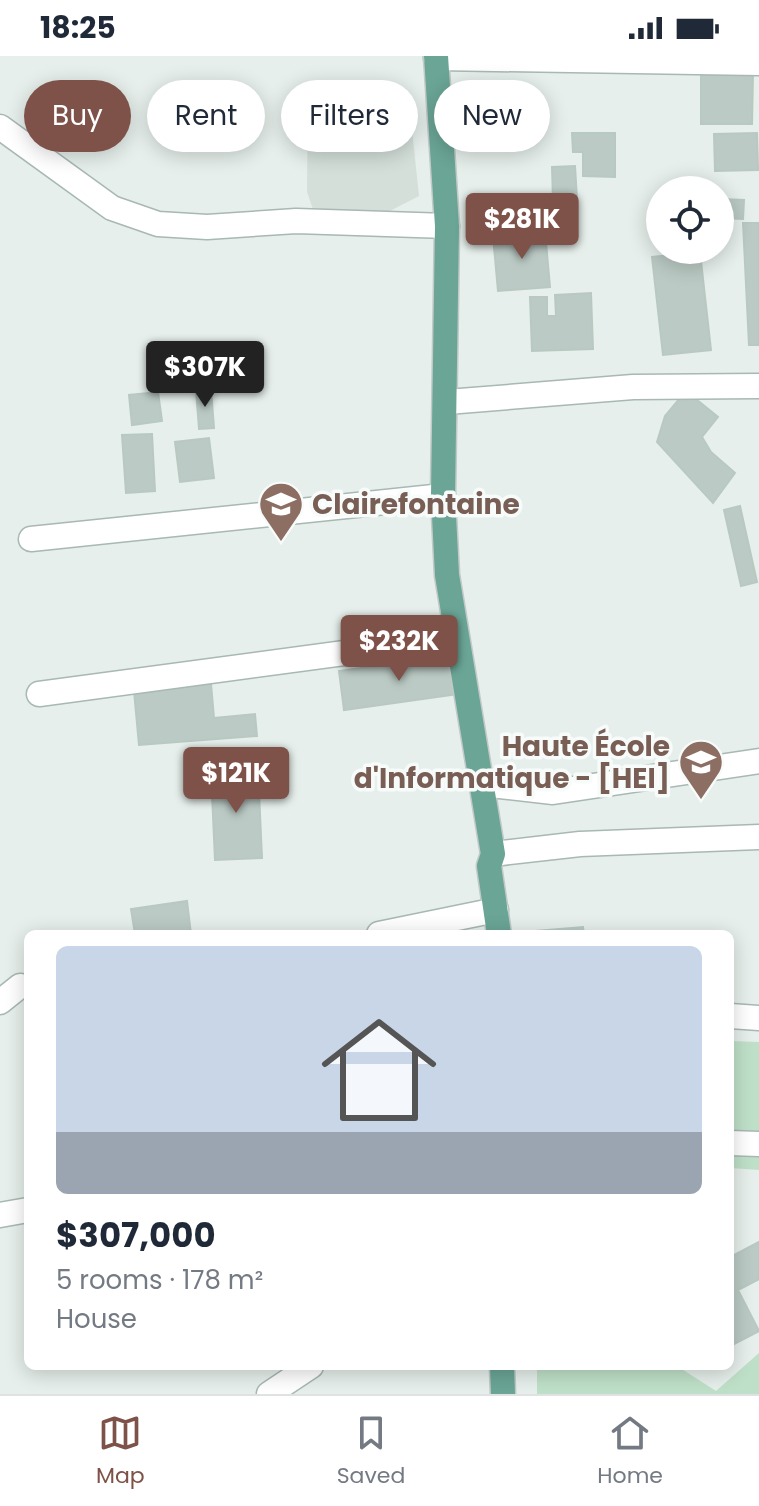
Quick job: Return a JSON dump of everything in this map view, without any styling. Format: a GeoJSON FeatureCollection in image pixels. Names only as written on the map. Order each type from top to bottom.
{"type":"FeatureCollection","features":[{"type":"Feature","properties":{"kind":"main road"},"geometry":{"type":"LineString","coordinates":[[436,57],[447,226],[447,402],[443,496],[447,575],[493,854],[489,866],[497,922]]}},
{"type":"Feature","properties":{"kind":"main road"},"geometry":{"type":"LineString","coordinates":[[502,1370],[503,1394]]}},
{"type":"Feature","properties":{"kind":"street"},"geometry":{"type":"LineString","coordinates":[[436,57],[759,63]]}},
{"type":"Feature","properties":{"kind":"street"},"geometry":{"type":"LineString","coordinates":[[0,127],[112,208],[158,224],[207,227],[296,221],[447,226]]}},
{"type":"Feature","properties":{"kind":"street"},"geometry":{"type":"LineString","coordinates":[[447,402],[633,387],[759,386]]}},
{"type":"Feature","properties":{"kind":"street"},"geometry":{"type":"LineString","coordinates":[[31,539],[443,496]]}},
{"type":"Feature","properties":{"kind":"street"},"geometry":{"type":"LineString","coordinates":[[39,694],[456,638]]}},
{"type":"Feature","properties":{"kind":"street"},"geometry":{"type":"LineString","coordinates":[[481,784],[553,792],[759,761]]}},
{"type":"Feature","properties":{"kind":"street"},"geometry":{"type":"LineString","coordinates":[[493,854],[580,844],[759,837]]}},
{"type":"Feature","properties":{"kind":"street"},"geometry":{"type":"LineString","coordinates":[[418,930],[497,922]]}},
{"type":"Feature","properties":{"kind":"street"},"geometry":{"type":"LineString","coordinates":[[0,1002],[20,986]]}},
{"type":"Feature","properties":{"kind":"street"},"geometry":{"type":"LineString","coordinates":[[734,1016],[759,1018]]}},
{"type":"Feature","properties":{"kind":"street"},"geometry":{"type":"LineString","coordinates":[[734,1143],[759,1144]]}},
{"type":"Feature","properties":{"kind":"street"},"geometry":{"type":"LineString","coordinates":[[0,1215],[24,1211]]}},
{"type":"Feature","properties":{"kind":"street"},"geometry":{"type":"LineString","coordinates":[[269,1394],[305,1370]]}},
{"type":"Feature","properties":{"kind":"shaded area"},"geometry":{"type":"Polygon","coordinates":[[[307,152],[414,152],[419,196],[386,213],[315,215],[307,192],[307,152]]]}},
{"type":"Feature","properties":{"kind":"green space"},"geometry":{"type":"Polygon","coordinates":[[[734,1041],[759,1042],[759,1170],[734,1168],[734,1041]]]}},
{"type":"Feature","properties":{"kind":"green space"},"geometry":{"type":"Polygon","coordinates":[[[759,1353],[759,1394],[537,1394],[537,1370],[683,1370],[716,1391],[759,1353]]]}},
{"type":"Feature","properties":{"kind":"building"},"geometry":{"type":"Polygon","coordinates":[[[701,72],[753,73],[752,124],[701,124],[701,72]]]}},
{"type":"Feature","properties":{"kind":"building"},"geometry":{"type":"Polygon","coordinates":[[[572,133],[615,133],[615,177],[583,176],[583,152],[573,152],[572,133]]]}},
{"type":"Feature","properties":{"kind":"building"},"geometry":{"type":"Polygon","coordinates":[[[757,133],[758,170],[715,171],[714,134],[757,133]]]}},
{"type":"Feature","properties":{"kind":"building"},"geometry":{"type":"Polygon","coordinates":[[[575,166],[577,199],[553,200],[552,167],[575,166]]]}},
{"type":"Feature","properties":{"kind":"building"},"geometry":{"type":"Polygon","coordinates":[[[734,200],[744,200],[743,219],[734,219],[734,200]]]}},
{"type":"Feature","properties":{"kind":"building"},"geometry":{"type":"Polygon","coordinates":[[[743,223],[759,223],[759,345],[749,345],[743,223]]]}},
{"type":"Feature","properties":{"kind":"building"},"geometry":{"type":"Polygon","coordinates":[[[545,231],[550,287],[498,291],[493,236],[545,231]]]}},
{"type":"Feature","properties":{"kind":"building"},"geometry":{"type":"Polygon","coordinates":[[[653,264],[701,264],[711,350],[663,355],[653,264]]]}},
{"type":"Feature","properties":{"kind":"building"},"geometry":{"type":"Polygon","coordinates":[[[591,293],[593,349],[532,351],[530,297],[547,297],[547,316],[556,316],[555,295],[591,293]]]}},
{"type":"Feature","properties":{"kind":"building"},"geometry":{"type":"Polygon","coordinates":[[[211,389],[214,428],[199,429],[196,390],[211,389]]]}},
{"type":"Feature","properties":{"kind":"building"},"geometry":{"type":"Polygon","coordinates":[[[686,391],[718,417],[702,437],[711,452],[735,473],[713,503],[657,442],[665,416],[686,391]]]}},
{"type":"Feature","properties":{"kind":"building"},"geometry":{"type":"Polygon","coordinates":[[[158,392],[162,421],[132,425],[129,395],[158,392]]]}},
{"type":"Feature","properties":{"kind":"building"},"geometry":{"type":"Polygon","coordinates":[[[152,434],[155,491],[126,493],[122,435],[152,434]]]}},
{"type":"Feature","properties":{"kind":"building"},"geometry":{"type":"Polygon","coordinates":[[[209,438],[214,478],[180,482],[175,442],[209,438]]]}},
{"type":"Feature","properties":{"kind":"building"},"geometry":{"type":"Polygon","coordinates":[[[740,506],[757,582],[741,586],[724,510],[740,506]]]}},
{"type":"Feature","properties":{"kind":"building"},"geometry":{"type":"Polygon","coordinates":[[[453,655],[459,694],[344,710],[339,671],[453,655]]]}},
{"type":"Feature","properties":{"kind":"building"},"geometry":{"type":"Polygon","coordinates":[[[211,684],[214,718],[255,714],[257,736],[139,745],[134,691],[211,684]]]}},
{"type":"Feature","properties":{"kind":"building"},"geometry":{"type":"Polygon","coordinates":[[[258,770],[262,858],[215,860],[211,772],[258,770]]]}},
{"type":"Feature","properties":{"kind":"building"},"geometry":{"type":"Polygon","coordinates":[[[187,901],[191,930],[134,930],[131,909],[187,901]]]}},
{"type":"Feature","properties":{"kind":"building"},"geometry":{"type":"Polygon","coordinates":[[[583,927],[583,930],[548,930],[583,927]]]}},
{"type":"Feature","properties":{"kind":"building"},"geometry":{"type":"Polygon","coordinates":[[[759,1242],[759,1279],[738,1290],[759,1331],[734,1344],[734,1255],[759,1242]]]}},
{"type":"Feature","properties":{"kind":"place","name":"Clairefontaine"},"geometry":{"type":"Point","coordinates":[281,543]}},
{"type":"Feature","properties":{"kind":"place","name":"Haute École d'Informatique - [HEI]"},"geometry":{"type":"Point","coordinates":[701,801]}}]}
